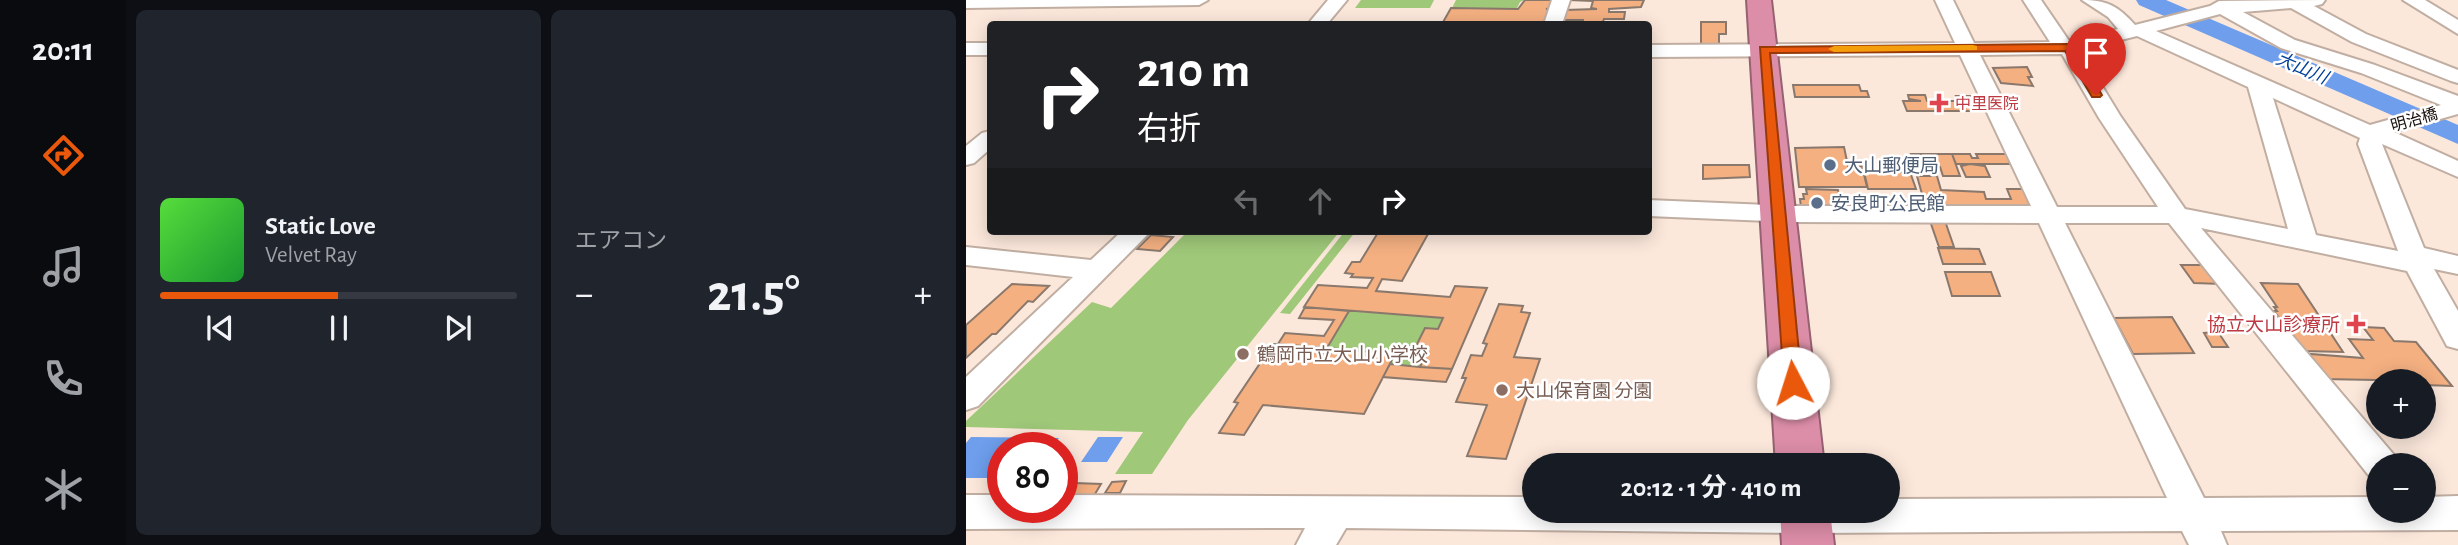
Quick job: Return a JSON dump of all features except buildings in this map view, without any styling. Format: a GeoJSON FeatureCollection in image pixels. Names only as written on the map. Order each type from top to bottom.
{"type":"FeatureCollection","features":[{"type":"Feature","properties":{"kind":"highway"},"geometry":{"type":"LineString","coordinates":[[1759,0],[1799,453]]}},
{"type":"Feature","properties":{"kind":"street"},"geometry":{"type":"LineString","coordinates":[[967,2],[1199,0]]}},
{"type":"Feature","properties":{"kind":"street"},"geometry":{"type":"LineString","coordinates":[[1320,21],[1338,0]]}},
{"type":"Feature","properties":{"kind":"street"},"geometry":{"type":"LineString","coordinates":[[1554,21],[1561,0]]}},
{"type":"Feature","properties":{"kind":"street"},"geometry":{"type":"LineString","coordinates":[[1944,0],[2200,530]]}},
{"type":"Feature","properties":{"kind":"street"},"geometry":{"type":"LineString","coordinates":[[2032,0],[2176,215],[2371,453]]}},
{"type":"Feature","properties":{"kind":"street"},"geometry":{"type":"LineString","coordinates":[[2091,0],[2138,30],[2458,170]]}},
{"type":"Feature","properties":{"kind":"street"},"geometry":{"type":"LineString","coordinates":[[1652,51],[2066,48],[2138,30],[2213,6],[2316,0]]}},
{"type":"Feature","properties":{"kind":"street"},"geometry":{"type":"LineString","coordinates":[[2412,0],[2458,28]]}},
{"type":"Feature","properties":{"kind":"street"},"geometry":{"type":"LineString","coordinates":[[2294,2],[2359,38],[2458,77]]}},
{"type":"Feature","properties":{"kind":"street"},"geometry":{"type":"LineString","coordinates":[[2213,6],[2288,44],[2368,69],[2457,107]]}},
{"type":"Feature","properties":{"kind":"street"},"geometry":{"type":"LineString","coordinates":[[966,49],[987,49]]}},
{"type":"Feature","properties":{"kind":"street"},"geometry":{"type":"LineString","coordinates":[[2258,83],[2305,241]]}},
{"type":"Feature","properties":{"kind":"street","name":"明治橋"},"geometry":{"type":"LineString","coordinates":[[2373,133],[2457,107]]}},
{"type":"Feature","properties":{"kind":"street"},"geometry":{"type":"LineString","coordinates":[[2373,133],[2370,144],[2415,260],[2458,338]]}},
{"type":"Feature","properties":{"kind":"street"},"geometry":{"type":"LineString","coordinates":[[975,157],[987,142]]}},
{"type":"Feature","properties":{"kind":"street"},"geometry":{"type":"LineString","coordinates":[[1652,208],[1778,213],[2176,215],[2305,241],[2458,265]]}},
{"type":"Feature","properties":{"kind":"street"},"geometry":{"type":"LineString","coordinates":[[966,397],[1134,235]]}},
{"type":"Feature","properties":{"kind":"street"},"geometry":{"type":"LineString","coordinates":[[966,257],[1098,270]]}},
{"type":"Feature","properties":{"kind":"street"},"geometry":{"type":"LineString","coordinates":[[966,512],[1336,511],[1806,524],[2200,530],[2366,516]]}},
{"type":"Feature","properties":{"kind":"street"},"geometry":{"type":"LineString","coordinates":[[1315,545],[1336,511]]}},
{"type":"Feature","properties":{"kind":"street"},"geometry":{"type":"LineString","coordinates":[[2436,512],[2458,513]]}},
{"type":"Feature","properties":{"kind":"green space"},"geometry":{"type":"Polygon","coordinates":[[[1361,0],[1434,0],[1430,8],[1355,8],[1361,0]]]}},
{"type":"Feature","properties":{"kind":"green space"},"geometry":{"type":"Polygon","coordinates":[[[1456,0],[1524,0],[1517,8],[1452,8],[1456,0]]]}},
{"type":"Feature","properties":{"kind":"green space"},"geometry":{"type":"Polygon","coordinates":[[[1184,235],[1337,235],[1188,420],[1152,474],[1115,474],[1143,432],[966,427],[966,421],[1092,302],[1111,308],[1184,235]]]}},
{"type":"Feature","properties":{"kind":"green space"},"geometry":{"type":"Polygon","coordinates":[[[1342,235],[1353,235],[1290,314],[1280,313],[1342,235]]]}},
{"type":"Feature","properties":{"kind":"green space"},"geometry":{"type":"Polygon","coordinates":[[[1349,311],[1443,318],[1438,329],[1425,328],[1414,350],[1427,352],[1420,367],[1390,364],[1395,354],[1327,348],[1349,311]]]}},
{"type":"Feature","properties":{"kind":"water"},"geometry":{"type":"Polygon","coordinates":[[[971,437],[987,437],[987,478],[966,478],[966,443],[971,437]]]}},
{"type":"Feature","properties":{"kind":"water"},"geometry":{"type":"Polygon","coordinates":[[[1098,437],[1123,437],[1107,462],[1081,462],[1098,437]]]}},
{"type":"Feature","properties":{"kind":"waterway","name":"大山川"},"geometry":{"type":"LineString","coordinates":[[2147,0],[2458,135]]}},
{"type":"Feature","properties":{"kind":"slow traffic"},"geometry":{"type":"LineString","coordinates":[[1834,49],[1973,48]]}},
{"type":"Feature","properties":{"kind":"place","name":"中里医院"},"geometry":{"type":"Point","coordinates":[1939,103]}},
{"type":"Feature","properties":{"kind":"place","name":"大山郵便局"},"geometry":{"type":"Point","coordinates":[1830,165]}},
{"type":"Feature","properties":{"kind":"place","name":"安良町公民館"},"geometry":{"type":"Point","coordinates":[1817,203]}},
{"type":"Feature","properties":{"kind":"place","name":"協立大山診療所"},"geometry":{"type":"Point","coordinates":[2356,324]}},
{"type":"Feature","properties":{"kind":"place","name":"鶴岡市立大山小学校"},"geometry":{"type":"Point","coordinates":[1243,354]}},
{"type":"Feature","properties":{"kind":"place","name":"大山保育園 分園"},"geometry":{"type":"Point","coordinates":[1502,390]}},
{"type":"Feature","properties":{"kind":"route"},"geometry":{"type":"LineString","coordinates":[[1793,383],[1764,50],[2068,47],[2096,95]]}}]}
